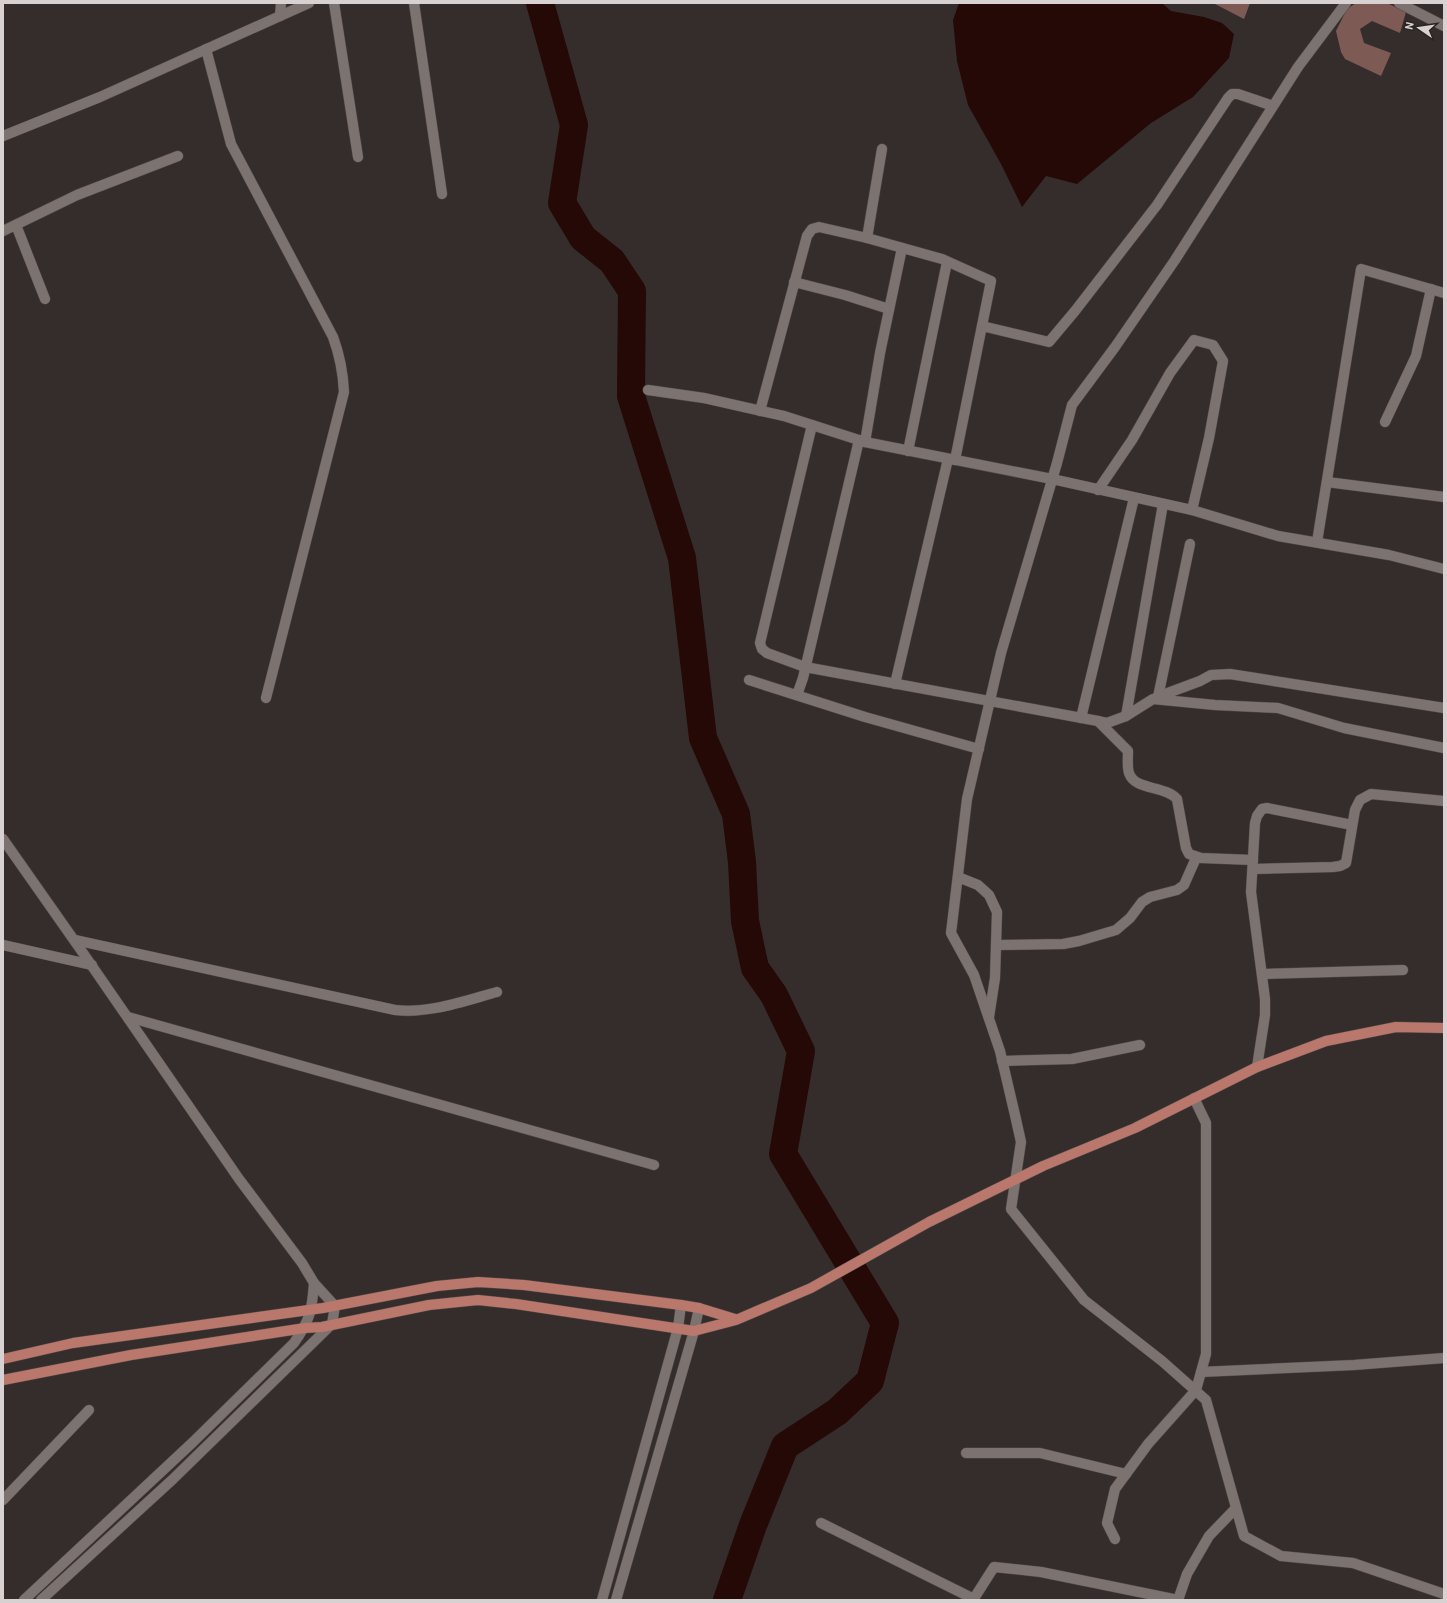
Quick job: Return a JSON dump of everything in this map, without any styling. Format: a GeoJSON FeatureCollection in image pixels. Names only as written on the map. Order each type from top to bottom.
{"type":"FeatureCollection","features":[{"type":"Feature","properties":{"kind":"main road"},"geometry":{"type":"LineString","coordinates":[[3,1380],[131,1355],[305,1328],[322,1327],[429,1305],[478,1300],[516,1304],[694,1331],[736,1320],[811,1288],[929,1222],[1015,1179],[1135,1128],[1257,1067],[1326,1041],[1396,1027],[1444,1028]]}},
{"type":"Feature","properties":{"kind":"main road"},"geometry":{"type":"LineString","coordinates":[[3,1358],[73,1343],[312,1310],[437,1286],[478,1282],[524,1285],[681,1305],[699,1308],[736,1320]]}},
{"type":"Feature","properties":{"kind":"street"},"geometry":{"type":"LineString","coordinates":[[280,16],[281,3]]}},
{"type":"Feature","properties":{"kind":"street"},"geometry":{"type":"LineString","coordinates":[[3,136],[100,97],[309,3]]}},
{"type":"Feature","properties":{"kind":"street"},"geometry":{"type":"LineString","coordinates":[[334,3],[358,157]]}},
{"type":"Feature","properties":{"kind":"street"},"geometry":{"type":"LineString","coordinates":[[414,3],[442,194]]}},
{"type":"Feature","properties":{"kind":"street"},"geometry":{"type":"LineString","coordinates":[[1346,3],[1298,67],[1175,260],[1115,347],[1072,405],[1001,653],[968,799],[951,933],[974,975],[989,1019],[1002,1060],[1021,1142],[1011,1209],[1084,1300],[1162,1361],[1206,1400],[1244,1536],[1281,1556],[1353,1563],[1444,1594]]}},
{"type":"Feature","properties":{"kind":"street"},"geometry":{"type":"LineString","coordinates":[[1399,3],[1444,26]]}},
{"type":"Feature","properties":{"kind":"street"},"geometry":{"type":"LineString","coordinates":[[206,49],[231,144],[333,337],[340,355],[343,375],[344,392],[266,698]]}},
{"type":"Feature","properties":{"kind":"street"},"geometry":{"type":"LineString","coordinates":[[982,326],[1049,342],[1075,311],[1157,205],[1228,98],[1232,94],[1238,94],[1273,106]]}},
{"type":"Feature","properties":{"kind":"street"},"geometry":{"type":"LineString","coordinates":[[867,238],[882,149]]}},
{"type":"Feature","properties":{"kind":"street"},"geometry":{"type":"LineString","coordinates":[[3,231],[76,195],[178,156]]}},
{"type":"Feature","properties":{"kind":"street"},"geometry":{"type":"LineString","coordinates":[[16,225],[46,299]]}},
{"type":"Feature","properties":{"kind":"street"},"geometry":{"type":"LineString","coordinates":[[760,411],[807,236],[812,229],[819,227],[902,248],[947,262],[991,281],[951,459],[895,684]]}},
{"type":"Feature","properties":{"kind":"street"},"geometry":{"type":"LineString","coordinates":[[797,695],[862,441],[902,248]]}},
{"type":"Feature","properties":{"kind":"street"},"geometry":{"type":"LineString","coordinates":[[908,450],[947,262]]}},
{"type":"Feature","properties":{"kind":"street"},"geometry":{"type":"LineString","coordinates":[[1317,542],[1361,269],[1444,293]]}},
{"type":"Feature","properties":{"kind":"street"},"geometry":{"type":"LineString","coordinates":[[794,282],[845,295],[889,309]]}},
{"type":"Feature","properties":{"kind":"street"},"geometry":{"type":"LineString","coordinates":[[1385,422],[1416,356],[1431,289]]}},
{"type":"Feature","properties":{"kind":"street"},"geometry":{"type":"LineString","coordinates":[[1098,490],[1132,440],[1170,373],[1194,340],[1213,345],[1223,361],[1209,438],[1192,510]]}},
{"type":"Feature","properties":{"kind":"street"},"geometry":{"type":"LineString","coordinates":[[648,390],[704,398],[812,425],[862,441],[1052,479],[1192,510],[1278,536],[1389,555],[1444,569]]}},
{"type":"Feature","properties":{"kind":"street"},"geometry":{"type":"LineString","coordinates":[[812,425],[760,643],[762,649],[767,653],[805,667],[1107,723],[1126,716],[1155,698],[1200,681],[1211,675],[1230,674],[1444,708]]}},
{"type":"Feature","properties":{"kind":"street"},"geometry":{"type":"LineString","coordinates":[[1327,482],[1444,497]]}},
{"type":"Feature","properties":{"kind":"street"},"geometry":{"type":"LineString","coordinates":[[1081,718],[1134,498]]}},
{"type":"Feature","properties":{"kind":"street"},"geometry":{"type":"LineString","coordinates":[[1126,716],[1163,504]]}},
{"type":"Feature","properties":{"kind":"street"},"geometry":{"type":"LineString","coordinates":[[1155,698],[1190,544]]}},
{"type":"Feature","properties":{"kind":"street"},"geometry":{"type":"LineString","coordinates":[[749,680],[979,749]]}},
{"type":"Feature","properties":{"kind":"street"},"geometry":{"type":"LineString","coordinates":[[1155,698],[1215,705],[1278,708],[1344,728],[1444,748]]}},
{"type":"Feature","properties":{"kind":"street"},"geometry":{"type":"LineString","coordinates":[[1098,721],[1128,751],[1129,772],[1132,779],[1142,785],[1172,793],[1177,799],[1186,848],[1189,854],[1196,858],[1253,865],[1340,866],[1346,863],[1355,810],[1360,800],[1371,794],[1444,801]]}},
{"type":"Feature","properties":{"kind":"street"},"geometry":{"type":"LineString","coordinates":[[1257,1067],[1265,1015],[1265,1000],[1251,892],[1255,822],[1257,816],[1262,809],[1267,808],[1352,825]]}},
{"type":"Feature","properties":{"kind":"street"},"geometry":{"type":"LineString","coordinates":[[5,844],[92,964],[239,1179],[302,1263],[314,1284],[335,1306],[332,1324],[172,1480],[41,1600]]}},
{"type":"Feature","properties":{"kind":"street"},"geometry":{"type":"LineString","coordinates":[[996,945],[1064,944],[1116,930],[1124,926],[1142,902],[1150,897],[1177,890],[1184,885],[1196,858]]}},
{"type":"Feature","properties":{"kind":"street"},"geometry":{"type":"LineString","coordinates":[[958,877],[978,885],[989,895],[996,912],[995,978],[989,1019]]}},
{"type":"Feature","properties":{"kind":"street"},"geometry":{"type":"LineString","coordinates":[[75,940],[402,1011],[423,1011],[497,992]]}},
{"type":"Feature","properties":{"kind":"street"},"geometry":{"type":"LineString","coordinates":[[3,945],[92,964]]}},
{"type":"Feature","properties":{"kind":"street"},"geometry":{"type":"LineString","coordinates":[[1262,974],[1403,970]]}},
{"type":"Feature","properties":{"kind":"street"},"geometry":{"type":"LineString","coordinates":[[128,1017],[654,1165]]}},
{"type":"Feature","properties":{"kind":"street"},"geometry":{"type":"LineString","coordinates":[[1002,1060],[1072,1059],[1140,1045]]}},
{"type":"Feature","properties":{"kind":"street"},"geometry":{"type":"LineString","coordinates":[[1115,1538],[1107,1524],[1115,1489],[1148,1444],[1196,1390],[1206,1354],[1206,1123],[1194,1098]]}},
{"type":"Feature","properties":{"kind":"street"},"geometry":{"type":"LineString","coordinates":[[24,1600],[192,1443],[294,1343],[305,1328],[312,1310],[314,1284]]}},
{"type":"Feature","properties":{"kind":"street"},"geometry":{"type":"LineString","coordinates":[[602,1600],[678,1328],[681,1305]]}},
{"type":"Feature","properties":{"kind":"street"},"geometry":{"type":"LineString","coordinates":[[616,1600],[694,1331],[699,1308]]}},
{"type":"Feature","properties":{"kind":"street"},"geometry":{"type":"LineString","coordinates":[[1201,1372],[1354,1366],[1444,1358]]}},
{"type":"Feature","properties":{"kind":"street"},"geometry":{"type":"LineString","coordinates":[[3,1500],[90,1410]]}},
{"type":"Feature","properties":{"kind":"street"},"geometry":{"type":"LineString","coordinates":[[966,1453],[1040,1453],[1126,1474]]}},
{"type":"Feature","properties":{"kind":"street"},"geometry":{"type":"LineString","coordinates":[[821,1523],[973,1600],[994,1567],[1041,1572],[1178,1600],[1187,1574],[1208,1536],[1236,1508]]}},
{"type":"Feature","properties":{"kind":"shaded area"},"geometry":{"type":"Polygon","coordinates":[[[959,3],[1162,3],[1171,11],[1204,17],[1222,23],[1234,34],[1229,58],[1193,97],[1151,123],[1077,184],[1046,176],[1022,207],[1001,164],[968,105],[957,61],[953,20],[959,3]]]}},
{"type":"Feature","properties":{"kind":"building"},"geometry":{"type":"Polygon","coordinates":[[[1213,3],[1250,3],[1244,19],[1213,3]]]}},
{"type":"Feature","properties":{"kind":"building"},"geometry":{"type":"Polygon","coordinates":[[[1356,3],[1387,3],[1406,12],[1400,33],[1372,21],[1360,29],[1364,43],[1391,53],[1381,76],[1345,59],[1341,52],[1336,31],[1347,9],[1356,3]]]}},
{"type":"Feature","properties":{"kind":"waterway"},"geometry":{"type":"LineString","coordinates":[[540,3],[574,125],[562,203],[583,238],[612,261],[632,291],[631,396],[682,558],[703,738],[736,814],[742,862],[745,921],[755,968],[774,995],[801,1051],[783,1154],[885,1323],[870,1381],[837,1412],[785,1446],[753,1525],[727,1600]]}}]}
